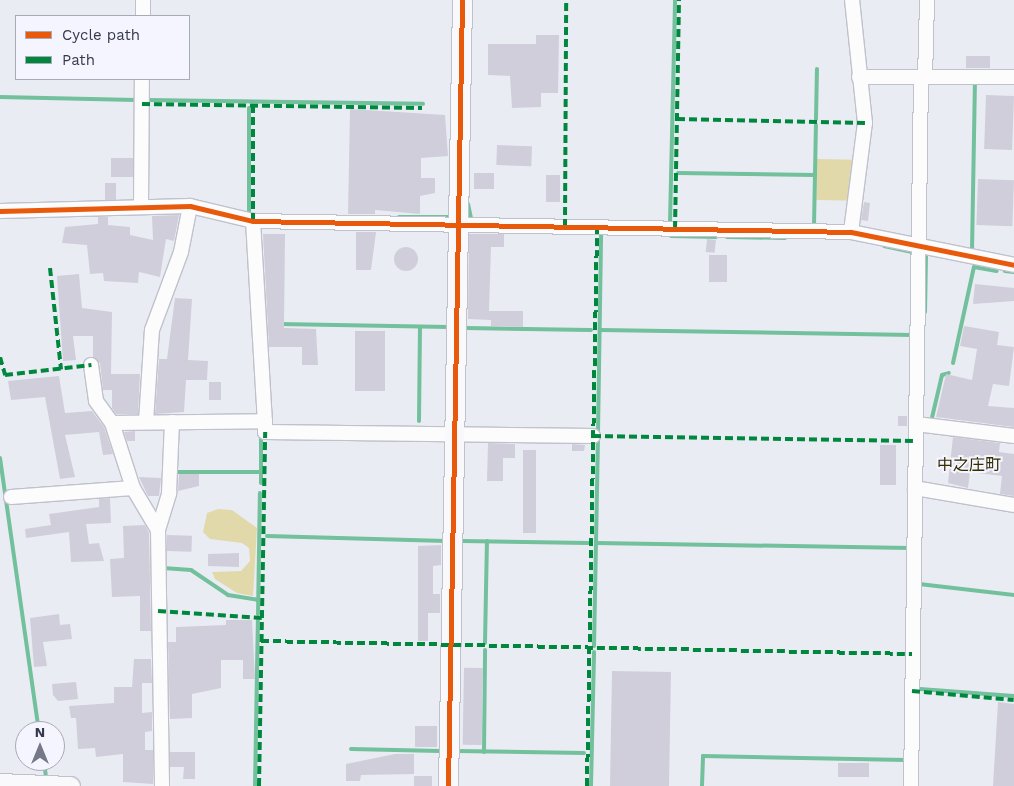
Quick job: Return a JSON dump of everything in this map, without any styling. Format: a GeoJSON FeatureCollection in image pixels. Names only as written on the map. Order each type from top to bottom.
{"type":"FeatureCollection","features":[{"type":"Feature","properties":{"kind":"street"},"geometry":{"type":"LineString","coordinates":[[143,0],[143,15]]}},
{"type":"Feature","properties":{"kind":"street"},"geometry":{"type":"LineString","coordinates":[[448,786],[462,0]]}},
{"type":"Feature","properties":{"kind":"street"},"geometry":{"type":"LineString","coordinates":[[851,232],[865,123],[852,0]]}},
{"type":"Feature","properties":{"kind":"street"},"geometry":{"type":"LineString","coordinates":[[911,786],[919,246],[927,0]]}},
{"type":"Feature","properties":{"kind":"street"},"geometry":{"type":"LineString","coordinates":[[859,77],[1014,77]]}},
{"type":"Feature","properties":{"kind":"street"},"geometry":{"type":"LineString","coordinates":[[141,207],[142,80]]}},
{"type":"Feature","properties":{"kind":"street"},"geometry":{"type":"LineString","coordinates":[[0,211],[190,206],[253,221],[851,232],[1014,265]]}},
{"type":"Feature","properties":{"kind":"street"},"geometry":{"type":"LineString","coordinates":[[146,422],[152,330],[181,252],[190,206]]}},
{"type":"Feature","properties":{"kind":"street"},"geometry":{"type":"LineString","coordinates":[[253,221],[265,432],[593,436]]}},
{"type":"Feature","properties":{"kind":"street"},"geometry":{"type":"LineString","coordinates":[[91,366],[96,401],[112,423],[133,488],[158,530]]}},
{"type":"Feature","properties":{"kind":"street"},"geometry":{"type":"LineString","coordinates":[[112,423],[265,421]]}},
{"type":"Feature","properties":{"kind":"street"},"geometry":{"type":"LineString","coordinates":[[162,786],[158,530],[169,493],[172,422]]}},
{"type":"Feature","properties":{"kind":"street"},"geometry":{"type":"LineString","coordinates":[[916,424],[1014,436]]}},
{"type":"Feature","properties":{"kind":"street"},"geometry":{"type":"LineString","coordinates":[[10,497],[133,488]]}},
{"type":"Feature","properties":{"kind":"street"},"geometry":{"type":"LineString","coordinates":[[915,488],[1014,505]]}},
{"type":"Feature","properties":{"kind":"street"},"geometry":{"type":"LineString","coordinates":[[0,783],[70,786]]}},
{"type":"Feature","properties":{"kind":"shaded area"},"geometry":{"type":"Polygon","coordinates":[[[817,159],[857,160],[856,201],[816,200],[817,159]]]}},
{"type":"Feature","properties":{"kind":"shaded area"},"geometry":{"type":"Polygon","coordinates":[[[218,509],[232,510],[257,528],[253,596],[237,593],[215,579],[212,572],[241,571],[250,561],[249,548],[242,543],[210,539],[203,532],[207,513],[218,509]]]}},
{"type":"Feature","properties":{"kind":"building"},"geometry":{"type":"Polygon","coordinates":[[[536,35],[559,35],[558,93],[541,93],[541,107],[512,108],[510,76],[488,75],[488,44],[536,44],[536,35]]]}},
{"type":"Feature","properties":{"kind":"building"},"geometry":{"type":"Polygon","coordinates":[[[966,56],[990,56],[990,68],[966,68],[966,56]]]}},
{"type":"Feature","properties":{"kind":"building"},"geometry":{"type":"Polygon","coordinates":[[[986,95],[1014,96],[1012,150],[984,149],[986,95]]]}},
{"type":"Feature","properties":{"kind":"building"},"geometry":{"type":"Polygon","coordinates":[[[350,109],[445,115],[448,156],[421,158],[421,178],[435,178],[435,193],[420,196],[420,214],[375,210],[375,214],[348,214],[350,109]]]}},
{"type":"Feature","properties":{"kind":"building"},"geometry":{"type":"Polygon","coordinates":[[[497,145],[532,146],[531,166],[496,165],[497,145]]]}},
{"type":"Feature","properties":{"kind":"building"},"geometry":{"type":"Polygon","coordinates":[[[111,158],[133,158],[133,177],[111,177],[111,158]]]}},
{"type":"Feature","properties":{"kind":"building"},"geometry":{"type":"Polygon","coordinates":[[[474,173],[494,173],[494,189],[474,189],[474,173]]]}},
{"type":"Feature","properties":{"kind":"building"},"geometry":{"type":"Polygon","coordinates":[[[546,175],[560,175],[560,202],[546,202],[546,175]]]}},
{"type":"Feature","properties":{"kind":"building"},"geometry":{"type":"Polygon","coordinates":[[[978,179],[1014,180],[1012,226],[976,225],[978,179]]]}},
{"type":"Feature","properties":{"kind":"building"},"geometry":{"type":"Polygon","coordinates":[[[105,183],[116,183],[116,200],[105,200],[105,183]]]}},
{"type":"Feature","properties":{"kind":"building"},"geometry":{"type":"Polygon","coordinates":[[[864,202],[870,203],[868,221],[861,220],[864,202]]]}},
{"type":"Feature","properties":{"kind":"building"},"geometry":{"type":"Polygon","coordinates":[[[179,215],[174,241],[166,239],[160,277],[139,272],[138,283],[104,281],[103,273],[90,274],[87,245],[62,243],[65,227],[98,224],[98,217],[108,217],[108,225],[130,227],[130,235],[153,240],[152,216],[179,215]]]}},
{"type":"Feature","properties":{"kind":"building"},"geometry":{"type":"Polygon","coordinates":[[[356,232],[376,232],[371,270],[356,270],[356,232]]]}},
{"type":"Feature","properties":{"kind":"building"},"geometry":{"type":"Polygon","coordinates":[[[263,234],[285,234],[284,328],[316,329],[318,365],[302,365],[302,347],[269,347],[263,234]]]}},
{"type":"Feature","properties":{"kind":"building"},"geometry":{"type":"Polygon","coordinates":[[[469,234],[504,234],[504,247],[491,247],[489,311],[523,311],[523,327],[491,326],[491,320],[468,319],[469,234]]]}},
{"type":"Feature","properties":{"kind":"building"},"geometry":{"type":"Polygon","coordinates":[[[707,239],[716,240],[715,253],[706,252],[707,239]]]}},
{"type":"Feature","properties":{"kind":"building"},"geometry":{"type":"Polygon","coordinates":[[[406,247],[411,248],[417,254],[417,264],[411,270],[406,271],[401,270],[395,264],[394,259],[395,254],[401,248],[406,247]]]}},
{"type":"Feature","properties":{"kind":"building"},"geometry":{"type":"Polygon","coordinates":[[[709,255],[727,255],[727,282],[709,282],[709,255]]]}},
{"type":"Feature","properties":{"kind":"building"},"geometry":{"type":"Polygon","coordinates":[[[79,274],[82,308],[112,312],[111,374],[140,374],[138,414],[116,414],[112,408],[112,390],[103,390],[100,363],[93,357],[93,336],[73,336],[76,360],[63,361],[57,276],[79,274]]]}},
{"type":"Feature","properties":{"kind":"building"},"geometry":{"type":"Polygon","coordinates":[[[975,284],[1014,288],[1014,301],[973,304],[975,284]]]}},
{"type":"Feature","properties":{"kind":"building"},"geometry":{"type":"Polygon","coordinates":[[[175,298],[192,299],[188,360],[208,361],[207,380],[186,380],[184,412],[155,414],[159,359],[167,359],[175,298]]]}},
{"type":"Feature","properties":{"kind":"building"},"geometry":{"type":"Polygon","coordinates":[[[964,326],[999,332],[997,345],[1014,347],[1009,386],[993,384],[988,406],[1014,408],[1014,427],[936,417],[946,374],[972,380],[977,349],[960,346],[964,326]]]}},
{"type":"Feature","properties":{"kind":"building"},"geometry":{"type":"Polygon","coordinates":[[[355,331],[385,331],[385,391],[355,391],[355,331]]]}},
{"type":"Feature","properties":{"kind":"building"},"geometry":{"type":"Polygon","coordinates":[[[59,376],[65,413],[92,411],[104,427],[113,454],[103,455],[99,432],[65,435],[75,477],[60,479],[45,397],[11,400],[8,381],[59,376]]]}},
{"type":"Feature","properties":{"kind":"building"},"geometry":{"type":"Polygon","coordinates":[[[209,382],[221,382],[221,400],[209,400],[209,382]]]}},
{"type":"Feature","properties":{"kind":"building"},"geometry":{"type":"Polygon","coordinates":[[[898,416],[907,416],[907,426],[898,426],[898,416]]]}},
{"type":"Feature","properties":{"kind":"building"},"geometry":{"type":"Polygon","coordinates":[[[135,431],[135,441],[127,441],[124,432],[135,431]]]}},
{"type":"Feature","properties":{"kind":"building"},"geometry":{"type":"Polygon","coordinates":[[[953,437],[1000,443],[999,452],[1014,454],[1014,496],[1000,494],[1002,476],[970,472],[968,488],[948,483],[953,437]]]}},
{"type":"Feature","properties":{"kind":"building"},"geometry":{"type":"Polygon","coordinates":[[[488,443],[515,444],[515,458],[503,458],[503,481],[487,481],[488,443]]]}},
{"type":"Feature","properties":{"kind":"building"},"geometry":{"type":"Polygon","coordinates":[[[572,444],[585,445],[584,451],[572,451],[572,444]]]}},
{"type":"Feature","properties":{"kind":"building"},"geometry":{"type":"Polygon","coordinates":[[[880,445],[896,445],[896,485],[880,485],[880,445]]]}},
{"type":"Feature","properties":{"kind":"building"},"geometry":{"type":"Polygon","coordinates":[[[523,450],[536,450],[536,533],[523,533],[523,450]]]}},
{"type":"Feature","properties":{"kind":"building"},"geometry":{"type":"Polygon","coordinates":[[[179,474],[199,474],[199,486],[178,491],[179,474]]]}},
{"type":"Feature","properties":{"kind":"building"},"geometry":{"type":"Polygon","coordinates":[[[139,477],[161,478],[159,496],[148,496],[139,477]]]}},
{"type":"Feature","properties":{"kind":"building"},"geometry":{"type":"Polygon","coordinates":[[[110,498],[111,523],[86,524],[89,544],[99,543],[104,561],[71,562],[69,532],[26,538],[25,529],[51,525],[49,514],[99,507],[99,499],[110,498]]]}},
{"type":"Feature","properties":{"kind":"building"},"geometry":{"type":"Polygon","coordinates":[[[145,525],[149,533],[151,631],[140,631],[140,596],[112,597],[110,559],[124,558],[123,526],[145,525]]]}},
{"type":"Feature","properties":{"kind":"building"},"geometry":{"type":"Polygon","coordinates":[[[167,535],[192,536],[191,552],[166,551],[167,535]]]}},
{"type":"Feature","properties":{"kind":"building"},"geometry":{"type":"Polygon","coordinates":[[[441,545],[441,565],[433,566],[433,594],[440,594],[440,613],[428,613],[428,641],[418,641],[418,546],[441,545]]]}},
{"type":"Feature","properties":{"kind":"building"},"geometry":{"type":"Polygon","coordinates":[[[239,553],[239,567],[208,566],[208,554],[239,553]]]}},
{"type":"Feature","properties":{"kind":"building"},"geometry":{"type":"Polygon","coordinates":[[[59,614],[60,625],[70,624],[72,639],[43,642],[47,666],[34,667],[30,618],[59,614]]]}},
{"type":"Feature","properties":{"kind":"building"},"geometry":{"type":"Polygon","coordinates":[[[226,620],[252,620],[255,679],[243,679],[243,660],[221,660],[221,688],[192,694],[192,718],[170,719],[168,642],[176,642],[176,627],[226,625],[226,620]]]}},
{"type":"Feature","properties":{"kind":"building"},"geometry":{"type":"Polygon","coordinates":[[[134,659],[151,659],[152,683],[142,683],[142,713],[152,712],[152,731],[145,732],[145,750],[153,750],[153,784],[123,782],[123,754],[96,757],[95,748],[78,749],[76,718],[71,718],[69,706],[114,703],[114,687],[132,687],[134,659]]]}},
{"type":"Feature","properties":{"kind":"building"},"geometry":{"type":"Polygon","coordinates":[[[464,668],[483,668],[482,745],[463,745],[464,668]]]}},
{"type":"Feature","properties":{"kind":"building"},"geometry":{"type":"Polygon","coordinates":[[[612,671],[671,672],[669,786],[610,786],[612,671]]]}},
{"type":"Feature","properties":{"kind":"building"},"geometry":{"type":"Polygon","coordinates":[[[76,682],[78,699],[58,701],[53,695],[52,684],[76,682]]]}},
{"type":"Feature","properties":{"kind":"building"},"geometry":{"type":"Polygon","coordinates":[[[998,702],[1014,704],[1014,786],[993,786],[998,702]]]}},
{"type":"Feature","properties":{"kind":"building"},"geometry":{"type":"Polygon","coordinates":[[[415,726],[437,726],[437,747],[415,747],[415,726]]]}},
{"type":"Feature","properties":{"kind":"building"},"geometry":{"type":"Polygon","coordinates":[[[170,752],[195,752],[195,779],[183,779],[184,767],[170,767],[170,752]]]}},
{"type":"Feature","properties":{"kind":"building"},"geometry":{"type":"Polygon","coordinates":[[[395,754],[414,754],[414,774],[361,775],[360,781],[346,781],[346,764],[395,754]]]}},
{"type":"Feature","properties":{"kind":"building"},"geometry":{"type":"Polygon","coordinates":[[[838,763],[869,763],[869,777],[838,777],[838,763]]]}},
{"type":"Feature","properties":{"kind":"building"},"geometry":{"type":"Polygon","coordinates":[[[414,776],[432,776],[432,786],[414,786],[414,776]]]}},
{"type":"Feature","properties":{"kind":"waterway"},"geometry":{"type":"LineString","coordinates":[[670,223],[675,0]]}},
{"type":"Feature","properties":{"kind":"waterway"},"geometry":{"type":"LineString","coordinates":[[816,119],[817,69]]}},
{"type":"Feature","properties":{"kind":"waterway"},"geometry":{"type":"LineString","coordinates":[[972,251],[975,85]]}},
{"type":"Feature","properties":{"kind":"waterway"},"geometry":{"type":"LineString","coordinates":[[0,97],[136,100]]}},
{"type":"Feature","properties":{"kind":"waterway"},"geometry":{"type":"LineString","coordinates":[[147,100],[423,104]]}},
{"type":"Feature","properties":{"kind":"waterway"},"geometry":{"type":"LineString","coordinates":[[249,108],[249,214]]}},
{"type":"Feature","properties":{"kind":"waterway"},"geometry":{"type":"LineString","coordinates":[[814,226],[816,125]]}},
{"type":"Feature","properties":{"kind":"waterway"},"geometry":{"type":"LineString","coordinates":[[678,173],[815,175]]}},
{"type":"Feature","properties":{"kind":"waterway"},"geometry":{"type":"LineString","coordinates":[[468,183],[468,196]]}},
{"type":"Feature","properties":{"kind":"waterway"},"geometry":{"type":"LineString","coordinates":[[468,204],[471,218]]}},
{"type":"Feature","properties":{"kind":"waterway"},"geometry":{"type":"LineString","coordinates":[[399,217],[451,217]]}},
{"type":"Feature","properties":{"kind":"waterway"},"geometry":{"type":"LineString","coordinates":[[598,432],[601,233]]}},
{"type":"Feature","properties":{"kind":"waterway"},"geometry":{"type":"LineString","coordinates":[[671,236],[716,237]]}},
{"type":"Feature","properties":{"kind":"waterway"},"geometry":{"type":"LineString","coordinates":[[727,237],[785,238]]}},
{"type":"Feature","properties":{"kind":"waterway"},"geometry":{"type":"LineString","coordinates":[[884,246],[913,252]]}},
{"type":"Feature","properties":{"kind":"waterway"},"geometry":{"type":"LineString","coordinates":[[925,312],[926,254]]}},
{"type":"Feature","properties":{"kind":"waterway"},"geometry":{"type":"LineString","coordinates":[[953,363],[974,267],[997,271]]}},
{"type":"Feature","properties":{"kind":"waterway"},"geometry":{"type":"LineString","coordinates":[[1005,271],[1014,272]]}},
{"type":"Feature","properties":{"kind":"waterway"},"geometry":{"type":"LineString","coordinates":[[279,324],[449,327]]}},
{"type":"Feature","properties":{"kind":"waterway"},"geometry":{"type":"LineString","coordinates":[[419,421],[420,327]]}},
{"type":"Feature","properties":{"kind":"waterway"},"geometry":{"type":"LineString","coordinates":[[465,328],[591,330]]}},
{"type":"Feature","properties":{"kind":"waterway"},"geometry":{"type":"LineString","coordinates":[[600,330],[913,335]]}},
{"type":"Feature","properties":{"kind":"waterway"},"geometry":{"type":"LineString","coordinates":[[931,422],[942,375],[949,373]]}},
{"type":"Feature","properties":{"kind":"waterway"},"geometry":{"type":"LineString","coordinates":[[261,434],[261,483]]}},
{"type":"Feature","properties":{"kind":"waterway"},"geometry":{"type":"LineString","coordinates":[[594,646],[598,439]]}},
{"type":"Feature","properties":{"kind":"waterway"},"geometry":{"type":"LineString","coordinates":[[0,458],[38,721]]}},
{"type":"Feature","properties":{"kind":"waterway"},"geometry":{"type":"LineString","coordinates":[[175,472],[261,472]]}},
{"type":"Feature","properties":{"kind":"waterway"},"geometry":{"type":"LineString","coordinates":[[258,614],[260,493]]}},
{"type":"Feature","properties":{"kind":"waterway"},"geometry":{"type":"LineString","coordinates":[[267,536],[446,541]]}},
{"type":"Feature","properties":{"kind":"waterway"},"geometry":{"type":"LineString","coordinates":[[461,541],[588,543]]}},
{"type":"Feature","properties":{"kind":"waterway"},"geometry":{"type":"LineString","coordinates":[[485,643],[487,541]]}},
{"type":"Feature","properties":{"kind":"waterway"},"geometry":{"type":"LineString","coordinates":[[596,543],[910,548]]}},
{"type":"Feature","properties":{"kind":"waterway"},"geometry":{"type":"LineString","coordinates":[[163,568],[191,570],[228,595],[258,600]]}},
{"type":"Feature","properties":{"kind":"waterway"},"geometry":{"type":"LineString","coordinates":[[919,584],[1014,595]]}},
{"type":"Feature","properties":{"kind":"waterway"},"geometry":{"type":"LineString","coordinates":[[255,786],[258,621]]}},
{"type":"Feature","properties":{"kind":"waterway"},"geometry":{"type":"LineString","coordinates":[[484,752],[485,650]]}},
{"type":"Feature","properties":{"kind":"waterway"},"geometry":{"type":"LineString","coordinates":[[591,786],[594,652]]}},
{"type":"Feature","properties":{"kind":"waterway"},"geometry":{"type":"LineString","coordinates":[[920,689],[1014,696]]}},
{"type":"Feature","properties":{"kind":"waterway"},"geometry":{"type":"LineString","coordinates":[[351,749],[440,751]]}},
{"type":"Feature","properties":{"kind":"waterway"},"geometry":{"type":"LineString","coordinates":[[456,751],[584,753]]}},
{"type":"Feature","properties":{"kind":"waterway"},"geometry":{"type":"LineString","coordinates":[[702,786],[703,756],[906,760]]}},
{"type":"Feature","properties":{"kind":"waterway"},"geometry":{"type":"LineString","coordinates":[[45,771],[46,777]]}},
{"type":"Feature","properties":{"kind":"marked path"},"geometry":{"type":"LineString","coordinates":[[565,227],[566,0]]}},
{"type":"Feature","properties":{"kind":"marked path"},"geometry":{"type":"LineString","coordinates":[[675,229],[679,0]]}},
{"type":"Feature","properties":{"kind":"marked path"},"geometry":{"type":"LineString","coordinates":[[142,104],[422,108]]}},
{"type":"Feature","properties":{"kind":"marked path"},"geometry":{"type":"LineString","coordinates":[[253,105],[253,221]]}},
{"type":"Feature","properties":{"kind":"marked path"},"geometry":{"type":"LineString","coordinates":[[677,119],[865,123]]}},
{"type":"Feature","properties":{"kind":"marked path"},"geometry":{"type":"LineString","coordinates":[[587,786],[597,228]]}},
{"type":"Feature","properties":{"kind":"marked path"},"geometry":{"type":"LineString","coordinates":[[50,268],[61,369]]}},
{"type":"Feature","properties":{"kind":"marked path"},"geometry":{"type":"LineString","coordinates":[[0,357],[5,375],[91,365]]}},
{"type":"Feature","properties":{"kind":"marked path"},"geometry":{"type":"LineString","coordinates":[[259,786],[265,432]]}},
{"type":"Feature","properties":{"kind":"marked path"},"geometry":{"type":"LineString","coordinates":[[593,436],[915,441]]}},
{"type":"Feature","properties":{"kind":"marked path"},"geometry":{"type":"LineString","coordinates":[[158,611],[262,618]]}},
{"type":"Feature","properties":{"kind":"marked path"},"geometry":{"type":"LineString","coordinates":[[261,641],[912,654]]}},
{"type":"Feature","properties":{"kind":"marked path"},"geometry":{"type":"LineString","coordinates":[[912,691],[1014,700]]}},
{"type":"Feature","properties":{"kind":"cycle path"},"geometry":{"type":"LineString","coordinates":[[448,786],[462,0]]}},
{"type":"Feature","properties":{"kind":"cycle path"},"geometry":{"type":"LineString","coordinates":[[0,211],[190,206],[253,221],[851,232],[1014,265]]}},
{"type":"Feature","properties":{"kind":"district","name":"中之庄町"},"geometry":{"type":"Point","coordinates":[969,465]}}]}
